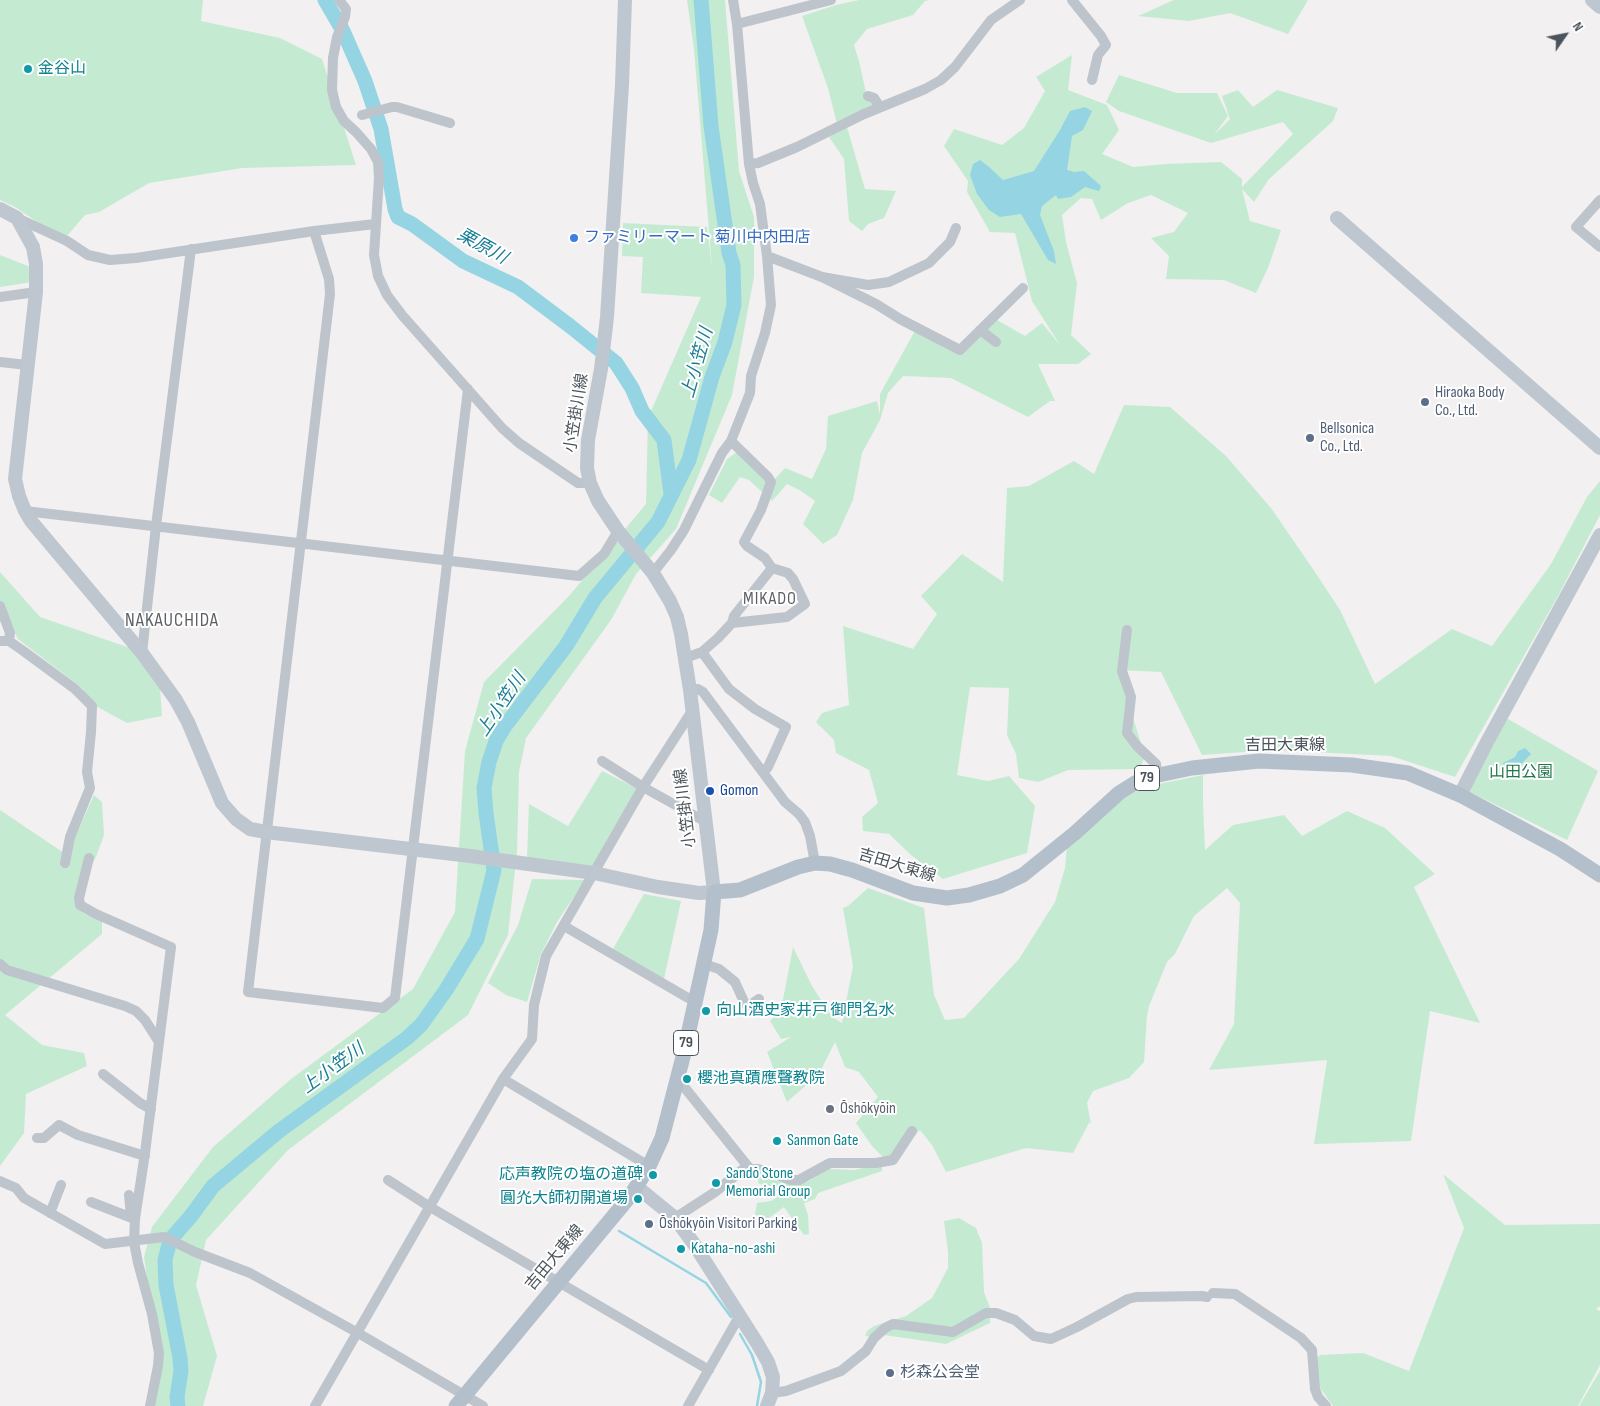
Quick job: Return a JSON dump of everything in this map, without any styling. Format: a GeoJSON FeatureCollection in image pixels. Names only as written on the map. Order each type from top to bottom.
{"type":"FeatureCollection","features":[{"type":"Feature","properties":{"kind":"main road","name":"吉田大東線"},"geometry":{"type":"LineString","coordinates":[[461,1401],[637,1187],[649,1166],[662,1138],[696,1002],[711,930],[714,892],[740,890],[798,866],[815,863],[830,864],[852,870],[913,893],[947,898],[969,895],[1000,886],[1022,875],[1075,833],[1119,793],[1135,783],[1157,775],[1192,768],[1259,761],[1352,765],[1408,773],[1460,795],[1560,848],[1600,875]]}},
{"type":"Feature","properties":{"kind":"street"},"geometry":{"type":"LineString","coordinates":[[339,0],[346,9],[337,37],[333,58],[332,90],[336,107],[344,121],[371,149],[378,162],[379,178],[374,255],[378,276],[387,295],[402,315],[502,428],[519,443],[578,483],[590,483]]}},
{"type":"Feature","properties":{"kind":"street","name":"小笠掛川線"},"geometry":{"type":"LineString","coordinates":[[625,0],[614,221],[605,341],[588,440],[587,468],[590,483],[598,501],[620,533],[650,570],[670,601],[677,617],[690,690],[714,892]]}},
{"type":"Feature","properties":{"kind":"street"},"geometry":{"type":"LineString","coordinates":[[650,570],[672,550],[684,530],[722,453],[731,441],[750,393],[751,376],[765,333],[771,305],[760,204],[749,164],[737,24],[733,0]]}},
{"type":"Feature","properties":{"kind":"street"},"geometry":{"type":"LineString","coordinates":[[737,24],[831,0]]}},
{"type":"Feature","properties":{"kind":"street"},"geometry":{"type":"LineString","coordinates":[[749,164],[758,163],[797,147],[864,114],[925,89],[941,80],[955,67],[991,20],[1020,0]]}},
{"type":"Feature","properties":{"kind":"street"},"geometry":{"type":"LineString","coordinates":[[1072,0],[1106,45],[1098,55],[1092,80]]}},
{"type":"Feature","properties":{"kind":"street"},"geometry":{"type":"LineString","coordinates":[[1592,0],[1600,7]]}},
{"type":"Feature","properties":{"kind":"street"},"geometry":{"type":"LineString","coordinates":[[868,96],[874,98],[880,107]]}},
{"type":"Feature","properties":{"kind":"street"},"geometry":{"type":"LineString","coordinates":[[362,115],[392,107],[450,123]]}},
{"type":"Feature","properties":{"kind":"street"},"geometry":{"type":"LineString","coordinates":[[1600,200],[1576,227],[1600,247]]}},
{"type":"Feature","properties":{"kind":"street"},"geometry":{"type":"LineString","coordinates":[[0,208],[67,241],[88,255],[110,260],[136,258],[314,231],[375,224]]}},
{"type":"Feature","properties":{"kind":"street"},"geometry":{"type":"LineString","coordinates":[[17,218],[32,247],[36,264],[36,292],[15,479],[19,496],[31,521],[142,654],[176,700],[188,722],[222,803],[236,819],[250,829],[266,832],[470,856],[594,873],[658,887],[699,893],[714,892]]}},
{"type":"Feature","properties":{"kind":"street"},"geometry":{"type":"LineString","coordinates":[[1337,218],[1600,448]]}},
{"type":"Feature","properties":{"kind":"street"},"geometry":{"type":"LineString","coordinates":[[822,277],[868,285],[888,282],[930,263],[950,242],[956,228]]}},
{"type":"Feature","properties":{"kind":"street"},"geometry":{"type":"LineString","coordinates":[[314,231],[329,279],[330,294],[248,992],[383,1008],[394,998],[468,389]]}},
{"type":"Feature","properties":{"kind":"street"},"geometry":{"type":"LineString","coordinates":[[142,654],[191,249]]}},
{"type":"Feature","properties":{"kind":"street"},"geometry":{"type":"LineString","coordinates":[[767,256],[822,277],[960,350],[1023,288]]}},
{"type":"Feature","properties":{"kind":"street"},"geometry":{"type":"LineString","coordinates":[[0,296],[36,292]]}},
{"type":"Feature","properties":{"kind":"street"},"geometry":{"type":"LineString","coordinates":[[980,330],[996,342]]}},
{"type":"Feature","properties":{"kind":"street"},"geometry":{"type":"LineString","coordinates":[[0,362],[27,365]]}},
{"type":"Feature","properties":{"kind":"street"},"geometry":{"type":"LineString","coordinates":[[731,441],[771,482],[761,510],[744,542],[765,558],[772,568],[788,573],[805,604],[787,617],[732,623]]}},
{"type":"Feature","properties":{"kind":"street"},"geometry":{"type":"LineString","coordinates":[[25,511],[579,576],[604,554],[620,533]]}},
{"type":"Feature","properties":{"kind":"street"},"geometry":{"type":"LineString","coordinates":[[1460,795],[1600,535]]}},
{"type":"Feature","properties":{"kind":"street"},"geometry":{"type":"LineString","coordinates":[[685,658],[702,652],[718,638],[732,623],[734,616],[772,568]]}},
{"type":"Feature","properties":{"kind":"street"},"geometry":{"type":"LineString","coordinates":[[0,606],[10,633],[5,641],[75,688],[92,706],[87,772],[90,788],[70,837],[65,864]]}},
{"type":"Feature","properties":{"kind":"street"},"geometry":{"type":"LineString","coordinates":[[1127,630],[1122,671],[1130,697],[1127,733],[1137,746],[1156,764],[1157,775]]}},
{"type":"Feature","properties":{"kind":"street"},"geometry":{"type":"LineString","coordinates":[[702,652],[729,690],[755,709],[786,727],[764,772]]}},
{"type":"Feature","properties":{"kind":"street"},"geometry":{"type":"LineString","coordinates":[[690,690],[703,692],[785,802],[805,822],[810,836],[815,863]]}},
{"type":"Feature","properties":{"kind":"street"},"geometry":{"type":"LineString","coordinates":[[315,1406],[503,1079],[532,1039],[534,1005],[546,956],[644,787],[692,712]]}},
{"type":"Feature","properties":{"kind":"street"},"geometry":{"type":"LineString","coordinates":[[602,761],[706,822]]}},
{"type":"Feature","properties":{"kind":"street"},"geometry":{"type":"LineString","coordinates":[[90,858],[79,898],[80,905],[96,914],[171,946],[145,1156],[133,1219]]}},
{"type":"Feature","properties":{"kind":"street"},"geometry":{"type":"LineString","coordinates":[[564,926],[696,1002]]}},
{"type":"Feature","properties":{"kind":"street"},"geometry":{"type":"LineString","coordinates":[[0,964],[7,970],[136,1011],[145,1020],[159,1042]]}},
{"type":"Feature","properties":{"kind":"street"},"geometry":{"type":"LineString","coordinates":[[704,964],[719,969],[735,982],[745,1004],[750,1005],[759,999]]}},
{"type":"Feature","properties":{"kind":"street"},"geometry":{"type":"LineString","coordinates":[[103,1074],[140,1103],[151,1109]]}},
{"type":"Feature","properties":{"kind":"street"},"geometry":{"type":"LineString","coordinates":[[503,1079],[649,1166]]}},
{"type":"Feature","properties":{"kind":"street"},"geometry":{"type":"LineString","coordinates":[[676,1084],[685,1088],[750,1170],[758,1169],[791,1180],[799,1180],[830,1164],[893,1160],[912,1132]]}},
{"type":"Feature","properties":{"kind":"street"},"geometry":{"type":"LineString","coordinates":[[36,1138],[44,1138],[59,1125],[78,1135],[145,1156]]}},
{"type":"Feature","properties":{"kind":"street"},"geometry":{"type":"LineString","coordinates":[[675,1218],[715,1192],[747,1166]]}},
{"type":"Feature","properties":{"kind":"street"},"geometry":{"type":"LineString","coordinates":[[388,1180],[430,1207],[709,1370]]}},
{"type":"Feature","properties":{"kind":"street"},"geometry":{"type":"LineString","coordinates":[[0,1181],[16,1188],[24,1198],[105,1244],[164,1237],[195,1252],[250,1273],[358,1333],[461,1401],[482,1406]]}},
{"type":"Feature","properties":{"kind":"street"},"geometry":{"type":"LineString","coordinates":[[50,1213],[61,1185]]}},
{"type":"Feature","properties":{"kind":"street"},"geometry":{"type":"LineString","coordinates":[[637,1187],[675,1218],[740,1316],[768,1362],[773,1377],[770,1400]]}},
{"type":"Feature","properties":{"kind":"street"},"geometry":{"type":"LineString","coordinates":[[129,1195],[134,1242],[152,1314],[159,1353],[150,1406]]}},
{"type":"Feature","properties":{"kind":"street"},"geometry":{"type":"LineString","coordinates":[[91,1202],[133,1219]]}},
{"type":"Feature","properties":{"kind":"street"},"geometry":{"type":"LineString","coordinates":[[770,1400],[786,1391],[841,1371],[866,1351],[874,1338],[885,1328],[893,1324],[953,1332],[986,1313],[996,1313],[1015,1320],[1034,1336],[1052,1339],[1077,1328],[1128,1299],[1136,1297],[1235,1294],[1301,1338],[1312,1350],[1315,1389],[1318,1398],[1326,1406]]}},
{"type":"Feature","properties":{"kind":"street"},"geometry":{"type":"LineString","coordinates":[[688,1406],[740,1316]]}},
{"type":"Feature","properties":{"kind":"green space"},"geometry":{"type":"Polygon","coordinates":[[[0,0],[203,0],[201,21],[280,38],[322,59],[356,165],[242,168],[149,183],[99,212],[85,215],[67,236],[43,226],[15,207],[0,200],[0,0]]]}},
{"type":"Feature","properties":{"kind":"green space"},"geometry":{"type":"Polygon","coordinates":[[[687,0],[725,0],[739,171],[754,217],[754,277],[732,395],[676,529],[636,574],[611,620],[526,738],[519,772],[517,852],[508,935],[468,1015],[288,1150],[206,1240],[196,1285],[217,1356],[203,1406],[150,1406],[159,1362],[144,1257],[152,1227],[213,1147],[291,1079],[413,989],[455,912],[465,751],[484,682],[569,596],[646,504],[648,418],[701,297],[641,293],[643,257],[622,256],[623,223],[707,227],[712,267],[694,49],[687,0]]]}},
{"type":"Feature","properties":{"kind":"green space"},"geometry":{"type":"Polygon","coordinates":[[[859,0],[930,0],[925,1],[913,15],[867,29],[854,45],[866,93],[881,105],[837,124],[828,88],[802,16],[859,0]]]}},
{"type":"Feature","properties":{"kind":"green space"},"geometry":{"type":"Polygon","coordinates":[[[1174,0],[1308,0],[1288,34],[1230,13],[1189,21],[1138,16],[1174,0]]]}},
{"type":"Feature","properties":{"kind":"green space"},"geometry":{"type":"Polygon","coordinates":[[[1072,55],[1068,90],[1107,105],[1119,130],[1102,154],[1133,167],[1221,162],[1242,179],[1242,187],[1293,134],[1283,122],[1211,143],[1119,111],[1106,102],[1119,75],[1177,93],[1217,93],[1228,116],[1214,135],[1230,119],[1222,96],[1238,90],[1253,107],[1277,90],[1338,108],[1333,121],[1269,179],[1254,202],[1242,189],[1250,221],[1281,230],[1268,268],[1256,293],[1224,280],[1166,279],[1169,256],[1151,238],[1174,232],[1188,213],[1151,195],[1128,203],[1101,220],[1092,199],[1081,198],[1062,215],[1066,242],[1077,283],[1071,335],[1091,354],[1078,364],[1038,364],[1055,401],[1050,401],[1028,417],[951,378],[903,376],[888,393],[880,420],[862,453],[853,500],[837,535],[823,544],[803,524],[815,501],[787,484],[772,501],[749,480],[740,477],[722,503],[709,495],[727,459],[737,452],[775,479],[785,468],[812,479],[826,449],[828,416],[877,401],[880,415],[880,394],[917,327],[958,345],[990,316],[1025,336],[1042,323],[1060,345],[1032,301],[1015,233],[990,232],[967,192],[968,181],[944,146],[954,129],[1002,145],[1024,128],[1045,91],[1036,77],[1072,55]]]}},
{"type":"Feature","properties":{"kind":"green space"},"geometry":{"type":"Polygon","coordinates":[[[847,127],[865,189],[896,191],[884,218],[868,224],[862,231],[849,221],[844,159],[829,137],[847,127]]]}},
{"type":"Feature","properties":{"kind":"green space"},"geometry":{"type":"Polygon","coordinates":[[[0,255],[33,268],[32,282],[0,287],[0,255]]]}},
{"type":"Feature","properties":{"kind":"green space"},"geometry":{"type":"Polygon","coordinates":[[[1124,405],[1170,407],[1226,456],[1271,508],[1340,610],[1375,684],[1452,629],[1492,646],[1551,564],[1587,497],[1600,481],[1600,515],[1558,596],[1455,777],[1391,756],[1272,750],[1202,755],[1161,672],[1118,670],[1145,756],[1140,769],[1068,770],[1038,782],[1019,778],[1016,754],[1007,735],[1009,688],[970,687],[957,775],[988,781],[1009,776],[1035,806],[1027,853],[943,879],[911,855],[889,834],[863,831],[862,817],[878,803],[869,770],[836,753],[834,740],[816,722],[822,713],[849,705],[843,626],[913,649],[937,614],[921,596],[962,554],[1003,582],[1007,488],[1029,486],[1074,461],[1094,474],[1124,405]]]}},
{"type":"Feature","properties":{"kind":"green space"},"geometry":{"type":"Polygon","coordinates":[[[0,572],[40,617],[130,648],[160,687],[162,716],[127,723],[94,705],[82,688],[18,639],[0,604],[0,572]]]}},
{"type":"Feature","properties":{"kind":"green space","name":"山田公園"},"geometry":{"type":"Polygon","coordinates":[[[1503,716],[1598,771],[1567,840],[1468,791],[1503,716]]]}},
{"type":"Feature","properties":{"kind":"green space"},"geometry":{"type":"Polygon","coordinates":[[[602,771],[638,789],[594,869],[527,858],[529,804],[568,826],[602,771]]]}},
{"type":"Feature","properties":{"kind":"green space"},"geometry":{"type":"Polygon","coordinates":[[[1203,775],[1205,850],[1233,825],[1284,815],[1302,836],[1347,811],[1385,828],[1435,874],[1414,887],[1480,1023],[1430,1011],[1411,1141],[1314,1144],[1327,1060],[1209,1070],[1234,1024],[1240,903],[1227,888],[1194,916],[1175,954],[1167,962],[1149,1006],[1144,1062],[1129,1078],[1093,1091],[1087,1103],[1091,1124],[1088,1121],[1089,1123],[1073,1153],[1026,1148],[946,1172],[932,1145],[920,1130],[886,1160],[872,1146],[856,1123],[878,1097],[859,1072],[845,1067],[835,1042],[819,1074],[787,1102],[767,1052],[791,1037],[781,1039],[770,1021],[781,1010],[793,947],[812,986],[832,1017],[842,1023],[853,966],[843,908],[848,906],[868,888],[924,908],[934,995],[945,1020],[964,1018],[1019,959],[1055,902],[1065,868],[1067,847],[1117,803],[1135,792],[1154,785],[1203,775]]]}},
{"type":"Feature","properties":{"kind":"green space"},"geometry":{"type":"Polygon","coordinates":[[[94,795],[102,802],[104,835],[96,857],[77,888],[75,904],[84,913],[102,921],[102,934],[5,1015],[42,1045],[84,1053],[87,1066],[26,1094],[24,1133],[0,1166],[0,810],[67,855],[94,795]]]}},
{"type":"Feature","properties":{"kind":"green space"},"geometry":{"type":"Polygon","coordinates":[[[532,879],[585,880],[557,922],[541,954],[527,1002],[506,995],[488,983],[518,925],[532,879]]]}},
{"type":"Feature","properties":{"kind":"green space"},"geometry":{"type":"Polygon","coordinates":[[[644,894],[681,901],[664,979],[613,949],[644,894]]]}},
{"type":"Feature","properties":{"kind":"green space"},"geometry":{"type":"Polygon","coordinates":[[[882,1164],[882,1171],[818,1193],[815,1199],[804,1203],[808,1215],[809,1234],[804,1235],[784,1207],[764,1222],[755,1214],[757,1203],[771,1201],[782,1194],[777,1187],[759,1184],[756,1174],[793,1185],[809,1181],[828,1169],[854,1170],[882,1164]]]}},
{"type":"Feature","properties":{"kind":"green space"},"geometry":{"type":"Polygon","coordinates":[[[1443,1174],[1505,1225],[1600,1224],[1600,1306],[1596,1309],[1600,1311],[1600,1365],[1578,1406],[1333,1406],[1318,1385],[1315,1360],[1320,1355],[1363,1353],[1409,1371],[1464,1228],[1443,1174]]]}},
{"type":"Feature","properties":{"kind":"green space"},"geometry":{"type":"Polygon","coordinates":[[[959,1218],[976,1228],[982,1243],[984,1292],[990,1308],[990,1323],[946,1344],[884,1335],[879,1338],[865,1336],[867,1331],[874,1326],[906,1316],[932,1298],[948,1268],[944,1221],[959,1218]]]}},
{"type":"Feature","properties":{"kind":"green space"},"geometry":{"type":"Polygon","coordinates":[[[1600,1371],[1600,1406],[1579,1406],[1600,1371]]]}},
{"type":"Feature","properties":{"kind":"water"},"geometry":{"type":"Polygon","coordinates":[[[1085,107],[1092,111],[1083,130],[1072,136],[1067,170],[1074,172],[1084,171],[1101,186],[1099,191],[1085,187],[1071,197],[1058,199],[1056,195],[1042,206],[1040,215],[1054,251],[1056,264],[1048,260],[1021,214],[1000,217],[989,210],[977,194],[970,175],[973,164],[980,160],[1003,180],[1034,171],[1070,111],[1085,107]]]}},
{"type":"Feature","properties":{"kind":"water"},"geometry":{"type":"Polygon","coordinates":[[[1525,748],[1531,754],[1522,763],[1516,779],[1509,778],[1503,763],[1515,757],[1518,751],[1525,748]]]}},
{"type":"Feature","properties":{"kind":"waterway","name":"栗原川"},"geometry":{"type":"LineString","coordinates":[[325,0],[343,31],[365,81],[381,129],[398,217],[412,224],[463,261],[518,287],[616,363],[632,388],[642,411],[664,440],[671,494]]}},
{"type":"Feature","properties":{"kind":"waterway","name":"上小笠川"},"geometry":{"type":"LineString","coordinates":[[178,1406],[177,1397],[181,1371],[180,1358],[166,1285],[165,1260],[170,1240],[213,1186],[279,1131],[407,1038],[421,1025],[446,990],[477,939],[494,870],[484,788],[489,762],[496,741],[505,726],[566,646],[595,598],[658,522],[689,460],[712,377],[725,342],[734,305],[733,265],[729,253],[711,126],[701,0]]}},
{"type":"Feature","properties":{"kind":"waterway"},"geometry":{"type":"LineString","coordinates":[[619,1231],[706,1283],[731,1317]]}},
{"type":"Feature","properties":{"kind":"waterway"},"geometry":{"type":"LineString","coordinates":[[740,1334],[752,1355],[761,1382],[757,1406]]}},
{"type":"Feature","properties":{"kind":"place","name":"金谷山"},"geometry":{"type":"Point","coordinates":[28,69]}},
{"type":"Feature","properties":{"kind":"place","name":"ファミリーマート 菊川中内田店"},"geometry":{"type":"Point","coordinates":[574,238]}},
{"type":"Feature","properties":{"kind":"place","name":"Hiraoka Body Co., Ltd."},"geometry":{"type":"Point","coordinates":[1425,402]}},
{"type":"Feature","properties":{"kind":"place","name":"Bellsonica Co., Ltd."},"geometry":{"type":"Point","coordinates":[1310,438]}},
{"type":"Feature","properties":{"kind":"place","name":"Gomon"},"geometry":{"type":"Point","coordinates":[710,791]}},
{"type":"Feature","properties":{"kind":"place","name":"向山酒史家井戸 御門名水"},"geometry":{"type":"Point","coordinates":[706,1011]}},
{"type":"Feature","properties":{"kind":"place","name":"櫻池真蹟應聲教院"},"geometry":{"type":"Point","coordinates":[687,1079]}},
{"type":"Feature","properties":{"kind":"place","name":"Ōshōkyōin"},"geometry":{"type":"Point","coordinates":[830,1109]}},
{"type":"Feature","properties":{"kind":"place","name":"Sanmon Gate"},"geometry":{"type":"Point","coordinates":[777,1141]}},
{"type":"Feature","properties":{"kind":"place","name":"応声教院の塩の道碑"},"geometry":{"type":"Point","coordinates":[653,1175]}},
{"type":"Feature","properties":{"kind":"place","name":"Sandō Stone Memorial Group"},"geometry":{"type":"Point","coordinates":[716,1183]}},
{"type":"Feature","properties":{"kind":"place","name":"圓灮大師初開道場"},"geometry":{"type":"Point","coordinates":[638,1199]}},
{"type":"Feature","properties":{"kind":"place","name":"Ōshōkyōin Visitori Parking"},"geometry":{"type":"Point","coordinates":[649,1224]}},
{"type":"Feature","properties":{"kind":"place","name":"Kataha-no-ashi"},"geometry":{"type":"Point","coordinates":[681,1249]}},
{"type":"Feature","properties":{"kind":"place","name":"杉森公会堂"},"geometry":{"type":"Point","coordinates":[890,1373]}},
{"type":"Feature","properties":{"kind":"district","name":"MIKADO"},"geometry":{"type":"Point","coordinates":[770,599]}},
{"type":"Feature","properties":{"kind":"district","name":"NAKAUCHIDA"},"geometry":{"type":"Point","coordinates":[172,621]}}]}
